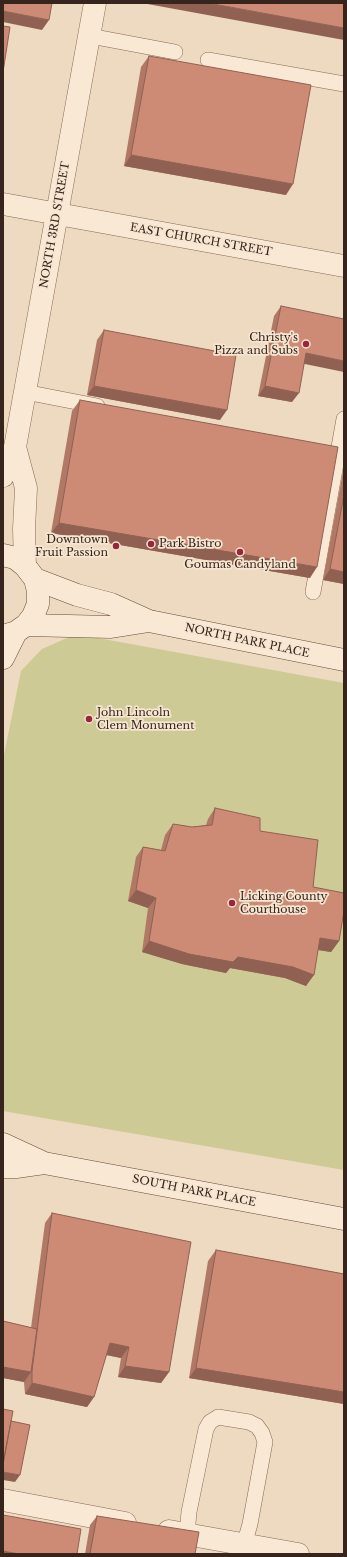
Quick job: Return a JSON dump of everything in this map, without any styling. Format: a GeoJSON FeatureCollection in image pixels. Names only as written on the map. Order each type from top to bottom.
{"type":"FeatureCollection","features":[{"type":"Feature","properties":{"kind":"street","name":"NORTH 3RD STREET"},"geometry":{"type":"LineString","coordinates":[[3,476],[15,447],[95,3]]}},
{"type":"Feature","properties":{"kind":"street","name":"EAST CHURCH STREET"},"geometry":{"type":"LineString","coordinates":[[3,204],[344,266]]}},
{"type":"Feature","properties":{"kind":"street","name":"NORTH 3RD STREET"},"geometry":{"type":"LineString","coordinates":[[15,447],[26,488],[24,529],[30,572],[38,591],[38,604],[33,616],[15,631]]}},
{"type":"Feature","properties":{"kind":"street","name":"NORTH PARK PLACE"},"geometry":{"type":"LineString","coordinates":[[3,555],[15,558],[30,572],[77,595],[111,604],[149,621],[344,660]]}},
{"type":"Feature","properties":{"kind":"street","name":"NORTH PARK PLACE"},"geometry":{"type":"LineString","coordinates":[[15,631],[111,626],[149,621]]}},
{"type":"Feature","properties":{"kind":"street"},"geometry":{"type":"LineString","coordinates":[[3,658],[15,631]]}},
{"type":"Feature","properties":{"kind":"street","name":"SOUTH PARK PLACE"},"geometry":{"type":"LineString","coordinates":[[3,1144],[44,1163],[344,1219]]}},
{"type":"Feature","properties":{"kind":"street","name":"SOUTH PARK PLACE"},"geometry":{"type":"LineString","coordinates":[[3,1167],[16,1167],[44,1163]]}},
{"type":"Feature","properties":{"kind":"street"},"geometry":{"type":"LineString","coordinates":[[3,1500],[148,1528],[298,1554]]}},
{"type":"Feature","properties":{"kind":"lane"},"geometry":{"type":"LineString","coordinates":[[90,36],[175,52]]}},
{"type":"Feature","properties":{"kind":"lane"},"geometry":{"type":"LineString","coordinates":[[208,60],[344,84]]}},
{"type":"Feature","properties":{"kind":"lane"},"geometry":{"type":"LineString","coordinates":[[25,392],[110,409]]}},
{"type":"Feature","properties":{"kind":"lane"},"geometry":{"type":"LineString","coordinates":[[313,592],[344,420]]}},
{"type":"Feature","properties":{"kind":"lane"},"geometry":{"type":"LineString","coordinates":[[322,450],[338,453]]}},
{"type":"Feature","properties":{"kind":"lane"},"geometry":{"type":"LineString","coordinates":[[187,1534],[189,1512],[206,1429],[210,1422],[218,1417],[249,1422],[257,1426],[262,1433],[265,1442],[250,1524],[244,1545]]}},
{"type":"Feature","properties":{"kind":"shaded area"},"geometry":{"type":"Polygon","coordinates":[[[76,634],[344,683],[344,1170],[3,1111],[3,760],[21,671],[42,649],[76,634]]]}},
{"type":"Feature","properties":{"kind":"building"},"geometry":{"type":"Polygon","coordinates":[[[3,3],[52,3],[49,20],[3,11],[3,3]]]}},
{"type":"Feature","properties":{"kind":"building"},"geometry":{"type":"Polygon","coordinates":[[[208,3],[344,3],[344,28],[208,3]]]}},
{"type":"Feature","properties":{"kind":"building"},"geometry":{"type":"Polygon","coordinates":[[[3,26],[10,27],[3,72],[3,26]]]}},
{"type":"Feature","properties":{"kind":"building"},"geometry":{"type":"Polygon","coordinates":[[[149,56],[311,85],[293,184],[131,155],[149,56]]]}},
{"type":"Feature","properties":{"kind":"building"},"geometry":{"type":"Polygon","coordinates":[[[281,306],[344,319],[344,361],[306,353],[299,393],[265,386],[281,306]]]}},
{"type":"Feature","properties":{"kind":"building"},"geometry":{"type":"Polygon","coordinates":[[[104,330],[236,355],[227,410],[94,386],[104,330]]]}},
{"type":"Feature","properties":{"kind":"building"},"geometry":{"type":"Polygon","coordinates":[[[80,400],[338,447],[317,567],[59,523],[80,400]]]}},
{"type":"Feature","properties":{"kind":"building"},"geometry":{"type":"Polygon","coordinates":[[[344,495],[344,572],[330,569],[344,495]]]}},
{"type":"Feature","properties":{"kind":"building","name":"Licking County Courthouse"},"geometry":{"type":"Polygon","coordinates":[[[215,808],[260,818],[260,831],[318,840],[313,887],[344,893],[344,911],[339,941],[320,938],[314,975],[293,967],[238,957],[233,962],[189,954],[149,941],[156,898],[136,890],[143,847],[165,851],[173,824],[192,827],[212,825],[215,808]]]}},
{"type":"Feature","properties":{"kind":"building"},"geometry":{"type":"Polygon","coordinates":[[[52,1213],[191,1242],[169,1372],[125,1366],[129,1347],[110,1343],[94,1397],[32,1383],[32,1371],[52,1213]]]}},
{"type":"Feature","properties":{"kind":"building"},"geometry":{"type":"Polygon","coordinates":[[[216,1250],[344,1274],[344,1392],[196,1368],[216,1250]]]}},
{"type":"Feature","properties":{"kind":"building"},"geometry":{"type":"Polygon","coordinates":[[[3,1321],[37,1329],[31,1372],[3,1367],[3,1321]]]}},
{"type":"Feature","properties":{"kind":"building"},"geometry":{"type":"Polygon","coordinates":[[[3,1409],[13,1411],[3,1464],[3,1409]]]}},
{"type":"Feature","properties":{"kind":"building"},"geometry":{"type":"Polygon","coordinates":[[[11,1421],[30,1425],[20,1475],[3,1472],[3,1464],[11,1421]]]}},
{"type":"Feature","properties":{"kind":"building"},"geometry":{"type":"Polygon","coordinates":[[[3,1515],[81,1529],[77,1554],[19,1554],[3,1551],[3,1515]]]}},
{"type":"Feature","properties":{"kind":"building"},"geometry":{"type":"Polygon","coordinates":[[[97,1516],[199,1532],[195,1554],[90,1554],[97,1516]]]}},
{"type":"Feature","properties":{"kind":"place","name":"Christy's Pizza and Subs"},"geometry":{"type":"Point","coordinates":[306,344]}},
{"type":"Feature","properties":{"kind":"place","name":"Park Bistro"},"geometry":{"type":"Point","coordinates":[151,544]}},
{"type":"Feature","properties":{"kind":"place","name":"Downtown Fruit Passion"},"geometry":{"type":"Point","coordinates":[116,546]}},
{"type":"Feature","properties":{"kind":"place","name":"Goumas Candyland"},"geometry":{"type":"Point","coordinates":[240,552]}},
{"type":"Feature","properties":{"kind":"place","name":"John Lincoln Clem Monument"},"geometry":{"type":"Point","coordinates":[89,719]}},
{"type":"Feature","properties":{"kind":"place","name":"Licking County Courthouse"},"geometry":{"type":"Point","coordinates":[232,903]}}]}
